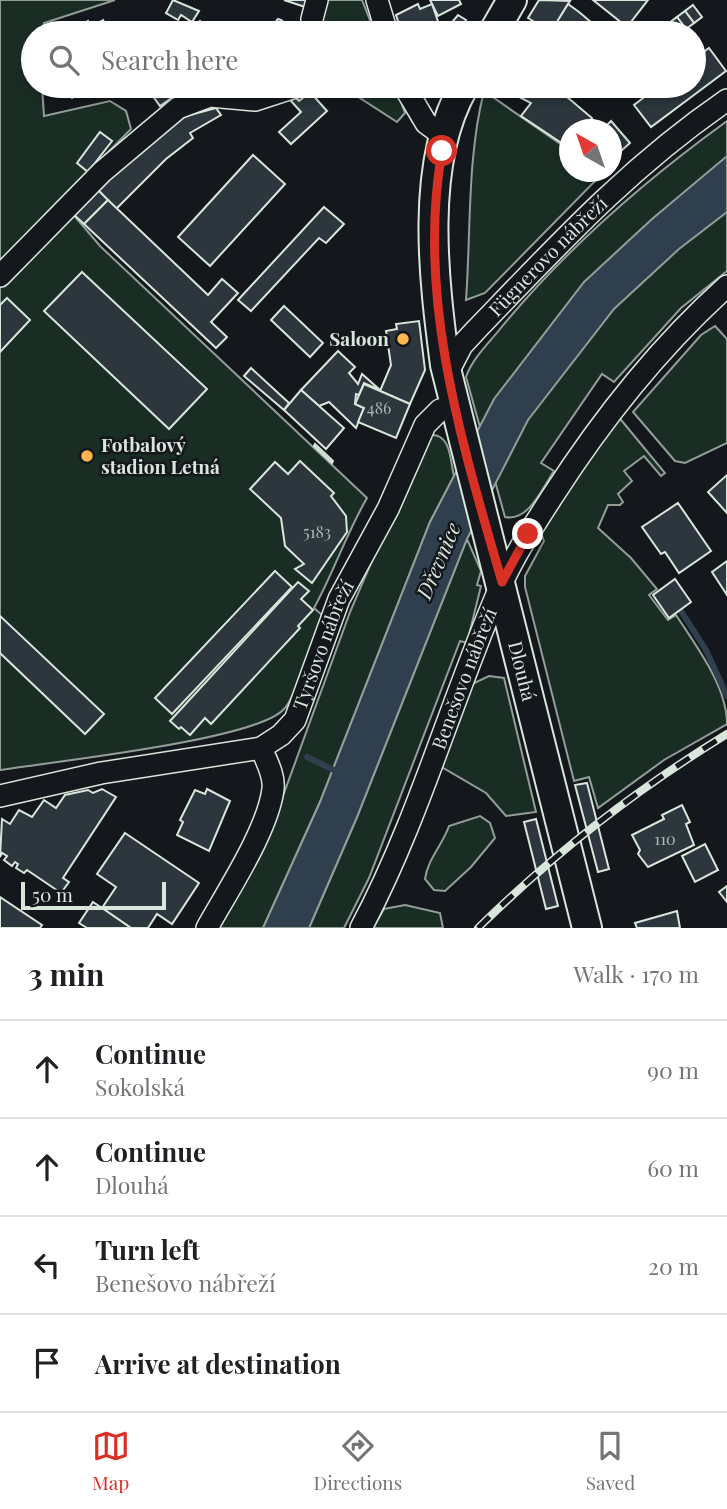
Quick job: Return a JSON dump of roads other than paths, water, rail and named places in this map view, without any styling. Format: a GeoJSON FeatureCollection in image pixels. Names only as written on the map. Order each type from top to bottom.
{"type":"FeatureCollection","features":[{"type":"Feature","properties":{"kind":"main road"},"geometry":{"type":"LineString","coordinates":[[500,21],[512,0]]}},
{"type":"Feature","properties":{"kind":"main road","name":"Dlouhá"},"geometry":{"type":"LineString","coordinates":[[459,98],[445,136],[435,203],[434,249],[447,374],[500,575],[587,928]]}},
{"type":"Feature","properties":{"kind":"street"},"geometry":{"type":"LineString","coordinates":[[312,21],[317,0]]}},
{"type":"Feature","properties":{"kind":"street"},"geometry":{"type":"LineString","coordinates":[[377,0],[383,21]]}},
{"type":"Feature","properties":{"kind":"street"},"geometry":{"type":"LineString","coordinates":[[0,276],[140,138],[178,108],[197,98]]}},
{"type":"Feature","properties":{"kind":"street"},"geometry":{"type":"LineString","coordinates":[[411,98],[426,123],[445,136]]}},
{"type":"Feature","properties":{"kind":"street","name":"Fügnerovo nábřeží"},"geometry":{"type":"LineString","coordinates":[[447,374],[462,345],[608,193],[649,156],[727,100]]}},
{"type":"Feature","properties":{"kind":"street","name":"Benešovo nábřeží"},"geometry":{"type":"LineString","coordinates":[[361,928],[406,828],[500,575],[617,401],[659,353],[727,286]]}},
{"type":"Feature","properties":{"kind":"street","name":"Tyršovo nábřeží"},"geometry":{"type":"LineString","coordinates":[[261,748],[281,735],[295,720],[339,598],[388,509],[425,425],[440,410],[455,410]]}},
{"type":"Feature","properties":{"kind":"street"},"geometry":{"type":"LineString","coordinates":[[0,796],[101,773],[261,748],[272,777],[270,800],[262,822],[206,928]]}},
{"type":"Feature","properties":{"kind":"water","name":"Dřevnice"},"geometry":{"type":"Polygon","coordinates":[[[727,156],[727,212],[679,249],[614,309],[528,420],[467,539],[357,817],[309,928],[263,928],[320,802],[430,522],[494,399],[584,282],[652,219],[727,156]]]}},
{"type":"Feature","properties":{"kind":"waterway"},"geometry":{"type":"LineString","coordinates":[[681,611],[706,650],[727,696]]}},
{"type":"Feature","properties":{"kind":"waterway"},"geometry":{"type":"LineString","coordinates":[[307,757],[340,773]]}},
{"type":"Feature","properties":{"kind":"railway"},"geometry":{"type":"LineString","coordinates":[[478,928],[597,824],[727,734]]}},
{"type":"Feature","properties":{"kind":"place","name":"Saloon"},"geometry":{"type":"Point","coordinates":[403,339]}},
{"type":"Feature","properties":{"kind":"place","name":"Fotbalový stadion Letná"},"geometry":{"type":"Point","coordinates":[87,456]}}]}
